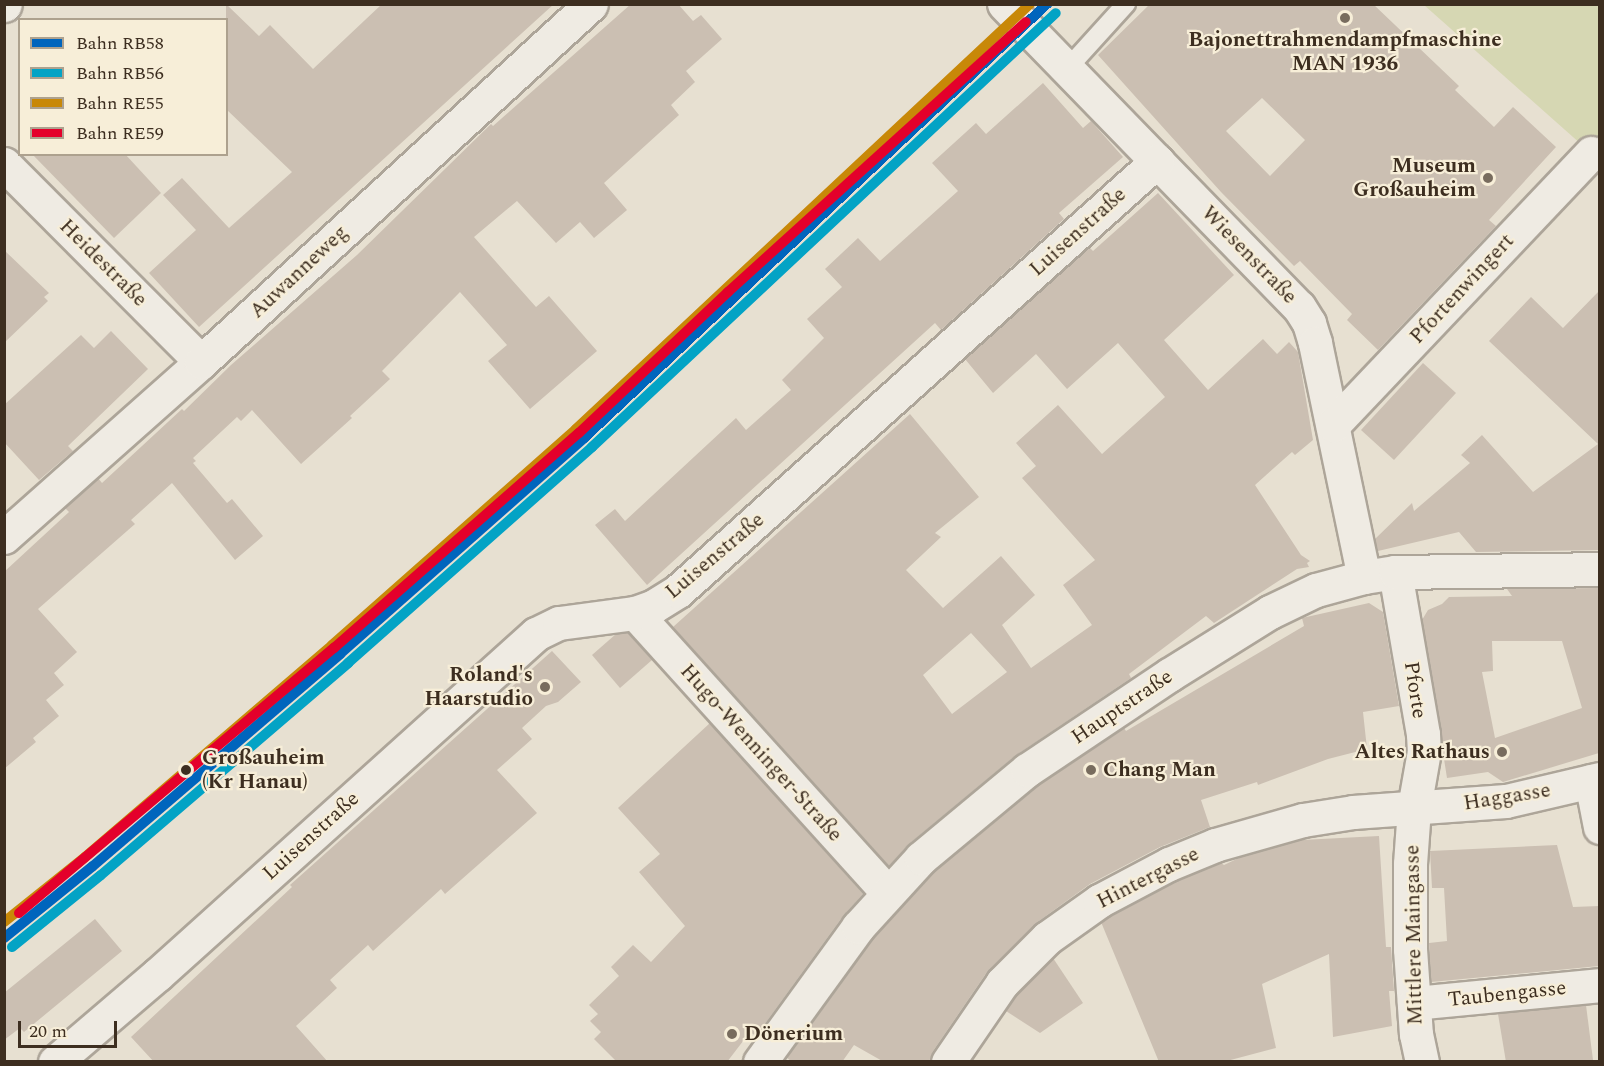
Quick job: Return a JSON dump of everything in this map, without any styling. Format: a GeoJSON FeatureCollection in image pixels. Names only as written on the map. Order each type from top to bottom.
{"type":"FeatureCollection","features":[{"type":"Feature","properties":{"kind":"street","name":"Auwanneweg"},"geometry":{"type":"LineString","coordinates":[[4,537],[201,362],[591,4]]}},
{"type":"Feature","properties":{"kind":"street","name":"Wiesenstraße"},"geometry":{"type":"LineString","coordinates":[[1004,4],[1299,307],[1309,323],[1315,343],[1333,425],[1379,574]]}},
{"type":"Feature","properties":{"kind":"street","name":"Pfortenwingert"},"geometry":{"type":"LineString","coordinates":[[1333,425],[1591,153]]}},
{"type":"Feature","properties":{"kind":"street","name":"Luisenstraße"},"geometry":{"type":"LineString","coordinates":[[55,1062],[157,975],[536,634],[559,623],[635,613],[654,606],[678,591],[1157,161]]}},
{"type":"Feature","properties":{"kind":"street","name":"Heidestraße"},"geometry":{"type":"LineString","coordinates":[[4,164],[201,362]]}},
{"type":"Feature","properties":{"kind":"street","name":"Hauptstraße"},"geometry":{"type":"LineString","coordinates":[[760,1062],[834,958],[888,893],[921,858],[1027,770],[1169,675],[1293,600],[1316,590],[1379,574],[1599,568]]}},
{"type":"Feature","properties":{"kind":"street","name":"Pforte"},"geometry":{"type":"LineString","coordinates":[[1379,574],[1423,734],[1423,759],[1414,808]]}},
{"type":"Feature","properties":{"kind":"street","name":"Hugo-Wenninger-Straße"},"geometry":{"type":"LineString","coordinates":[[635,613],[888,893]]}},
{"type":"Feature","properties":{"kind":"street","name":"Haggasse"},"geometry":{"type":"LineString","coordinates":[[1414,808],[1506,801],[1595,780]]}},
{"type":"Feature","properties":{"kind":"street"},"geometry":{"type":"LineString","coordinates":[[1595,780],[1599,827]]}},
{"type":"Feature","properties":{"kind":"street","name":"Mittlere Maingasse"},"geometry":{"type":"LineString","coordinates":[[1414,808],[1410,874],[1414,1004],[1422,1062]]}},
{"type":"Feature","properties":{"kind":"street","name":"Hintergasse"},"geometry":{"type":"LineString","coordinates":[[948,1062],[1002,983],[1026,957],[1073,918],[1117,891],[1170,864],[1242,836],[1303,820],[1353,812],[1414,808]]}},
{"type":"Feature","properties":{"kind":"street","name":"Taubengasse"},"geometry":{"type":"LineString","coordinates":[[1414,1004],[1599,985]]}},
{"type":"Feature","properties":{"kind":"lane"},"geometry":{"type":"LineString","coordinates":[[1067,69],[1126,4]]}},
{"type":"Feature","properties":{"kind":"green space"},"geometry":{"type":"Polygon","coordinates":[[[1424,5],[1599,5],[1599,161],[1591,153],[1424,5]]]}},
{"type":"Feature","properties":{"kind":"building"},"geometry":{"type":"Polygon","coordinates":[[[226,4],[259,36],[270,25],[313,69],[382,4],[554,4],[199,327],[149,273],[196,230],[163,195],[182,178],[229,228],[292,172],[228,111],[228,18],[226,18],[226,4]]]}},
{"type":"Feature","properties":{"kind":"building"},"geometry":{"type":"Polygon","coordinates":[[[631,4],[678,4],[693,21],[701,15],[722,39],[686,71],[695,82],[671,105],[679,115],[604,183],[627,210],[594,238],[580,222],[556,243],[517,201],[474,237],[536,307],[549,296],[597,351],[530,409],[488,361],[507,345],[460,292],[382,371],[390,379],[350,416],[352,418],[301,464],[252,410],[241,421],[237,417],[193,458],[196,461],[193,463],[227,503],[232,499],[263,536],[235,560],[172,483],[131,520],[135,524],[38,609],[77,652],[54,673],[64,685],[46,700],[59,716],[33,738],[36,742],[4,769],[4,572],[69,512],[65,508],[98,478],[102,483],[182,409],[184,411],[231,365],[357,255],[491,124],[493,126],[631,4]]]}},
{"type":"Feature","properties":{"kind":"building"},"geometry":{"type":"Polygon","coordinates":[[[1150,4],[1373,4],[1459,86],[1455,90],[1494,127],[1513,107],[1556,147],[1489,220],[1496,226],[1378,350],[1347,320],[1352,314],[1300,261],[1294,266],[1221,192],[1098,55],[1150,4]],[[1262,98],[1226,131],[1270,176],[1305,140],[1262,98]]]}},
{"type":"Feature","properties":{"kind":"building"},"geometry":{"type":"Polygon","coordinates":[[[1043,83],[1083,128],[1091,121],[1123,157],[1059,213],[1064,219],[941,330],[935,323],[647,585],[595,525],[615,509],[625,521],[736,418],[746,430],[791,390],[782,380],[824,338],[807,319],[842,287],[825,269],[858,238],[880,261],[958,191],[932,163],[976,123],[986,134],[1043,83]]]}},
{"type":"Feature","properties":{"kind":"building"},"geometry":{"type":"Polygon","coordinates":[[[34,156],[127,156],[161,193],[114,238],[34,156]]]}},
{"type":"Feature","properties":{"kind":"building"},"geometry":{"type":"Polygon","coordinates":[[[1158,193],[1234,275],[1164,340],[1208,390],[1263,339],[1277,354],[1289,342],[1298,352],[1313,440],[1295,455],[1292,452],[1255,485],[1301,555],[1310,561],[1307,563],[1309,567],[1297,569],[1214,623],[1206,616],[1129,674],[1131,678],[1015,756],[909,844],[889,866],[673,627],[910,414],[979,497],[935,533],[941,537],[906,570],[943,608],[1001,556],[1035,595],[1002,625],[1031,668],[1092,625],[1063,585],[1095,560],[1022,478],[1036,466],[1016,443],[1058,405],[1102,454],[1165,397],[1118,343],[1067,389],[1036,354],[993,393],[965,359],[1089,247],[1093,251],[1158,193]],[[971,633],[923,675],[952,714],[1007,672],[971,633]]]}},
{"type":"Feature","properties":{"kind":"building"},"geometry":{"type":"Polygon","coordinates":[[[4,250],[49,293],[44,297],[48,301],[4,343],[4,250]]]}},
{"type":"Feature","properties":{"kind":"building"},"geometry":{"type":"Polygon","coordinates":[[[1599,291],[1599,550],[1476,552],[1459,532],[1378,551],[1375,539],[1412,503],[1414,511],[1470,463],[1461,455],[1482,435],[1533,492],[1598,444],[1489,341],[1531,297],[1563,328],[1599,291]]]}},
{"type":"Feature","properties":{"kind":"building"},"geometry":{"type":"Polygon","coordinates":[[[111,331],[148,369],[68,446],[73,451],[39,480],[4,442],[4,405],[81,335],[94,348],[111,331]]]}},
{"type":"Feature","properties":{"kind":"building"},"geometry":{"type":"Polygon","coordinates":[[[1423,363],[1456,393],[1394,460],[1361,430],[1423,363]]]}},
{"type":"Feature","properties":{"kind":"building"},"geometry":{"type":"Polygon","coordinates":[[[1599,588],[1599,753],[1503,782],[1488,772],[1447,778],[1422,620],[1428,610],[1442,604],[1449,597],[1512,596],[1507,589],[1599,588]],[[1492,641],[1493,671],[1482,672],[1495,738],[1582,708],[1562,641],[1492,641]]]}},
{"type":"Feature","properties":{"kind":"building"},"geometry":{"type":"Polygon","coordinates":[[[1369,603],[1383,612],[1399,706],[1363,712],[1367,749],[1328,759],[1258,785],[1257,782],[1201,800],[1210,827],[1160,847],[1090,884],[1036,923],[987,972],[933,1051],[929,1062],[884,1062],[854,1045],[842,1062],[792,1062],[786,1057],[873,939],[934,872],[1038,785],[1124,728],[1126,731],[1304,626],[1302,618],[1369,603]]]}},
{"type":"Feature","properties":{"kind":"building"},"geometry":{"type":"Polygon","coordinates":[[[628,633],[652,660],[620,688],[592,655],[616,634],[628,633]]]}},
{"type":"Feature","properties":{"kind":"building"},"geometry":{"type":"Polygon","coordinates":[[[552,651],[581,682],[558,702],[546,706],[522,728],[532,739],[497,770],[537,813],[445,894],[441,889],[373,951],[368,945],[330,980],[337,988],[296,1026],[328,1062],[154,1062],[131,1037],[292,887],[290,885],[552,651]]]}},
{"type":"Feature","properties":{"kind":"building"},"geometry":{"type":"Polygon","coordinates":[[[710,723],[863,894],[843,916],[756,1036],[750,1032],[727,1062],[617,1062],[594,1039],[601,1032],[590,1021],[598,1014],[589,1005],[619,976],[611,967],[633,945],[651,962],[685,926],[639,872],[660,854],[618,808],[710,723]]]}},
{"type":"Feature","properties":{"kind":"building"},"geometry":{"type":"Polygon","coordinates":[[[1379,836],[1386,947],[1391,947],[1394,991],[1389,991],[1392,1026],[1333,1037],[1329,954],[1262,984],[1276,1048],[1223,1062],[1159,1062],[1101,922],[1177,881],[1243,856],[1302,840],[1379,836]]]}},
{"type":"Feature","properties":{"kind":"building"},"geometry":{"type":"Polygon","coordinates":[[[1557,845],[1573,907],[1599,906],[1599,966],[1431,982],[1429,943],[1447,941],[1444,888],[1432,888],[1430,851],[1557,845]]]}},
{"type":"Feature","properties":{"kind":"building"},"geometry":{"type":"Polygon","coordinates":[[[95,919],[122,951],[24,1032],[20,1028],[4,1040],[4,993],[95,919]]]}},
{"type":"Feature","properties":{"kind":"building"},"geometry":{"type":"Polygon","coordinates":[[[1053,958],[1083,1003],[1040,1033],[1006,1011],[1016,995],[1053,958]]]}},
{"type":"Feature","properties":{"kind":"building"},"geometry":{"type":"Polygon","coordinates":[[[1586,1005],[1593,1060],[1506,1062],[1498,1014],[1586,1005]]]}},
{"type":"Feature","properties":{"kind":"rail line","name":"RE55"},"geometry":{"type":"LineString","coordinates":[[4,922],[85,857],[332,645],[576,429],[1030,4]]}},
{"type":"Feature","properties":{"kind":"rail line","name":"RB58"},"geometry":{"type":"LineString","coordinates":[[4,938],[93,866],[340,654],[584,438],[1047,4]]}},
{"type":"Feature","properties":{"kind":"rail line","name":"RB56"},"geometry":{"type":"LineString","coordinates":[[12,947],[101,875],[348,663],[592,447],[1056,13]]}},
{"type":"Feature","properties":{"kind":"rail line","name":"RE59"},"geometry":{"type":"LineString","coordinates":[[19,913],[334,648],[579,433],[728,292],[1026,22]]}},
{"type":"Feature","properties":{"kind":"place","name":"Bajonettrahmendampfmaschine MAN 1936"},"geometry":{"type":"Point","coordinates":[1345,18]}},
{"type":"Feature","properties":{"kind":"place","name":"Museum Großauheim"},"geometry":{"type":"Point","coordinates":[1488,178]}},
{"type":"Feature","properties":{"kind":"place","name":"Roland's Haarstudio"},"geometry":{"type":"Point","coordinates":[545,687]}},
{"type":"Feature","properties":{"kind":"place","name":"Altes Rathaus"},"geometry":{"type":"Point","coordinates":[1502,752]}},
{"type":"Feature","properties":{"kind":"place","name":"Großauheim (Kr Hanau)"},"geometry":{"type":"Point","coordinates":[186,770]}},
{"type":"Feature","properties":{"kind":"place","name":"Chang Man"},"geometry":{"type":"Point","coordinates":[1091,770]}},
{"type":"Feature","properties":{"kind":"place","name":"Dönerium"},"geometry":{"type":"Point","coordinates":[732,1034]}}]}
